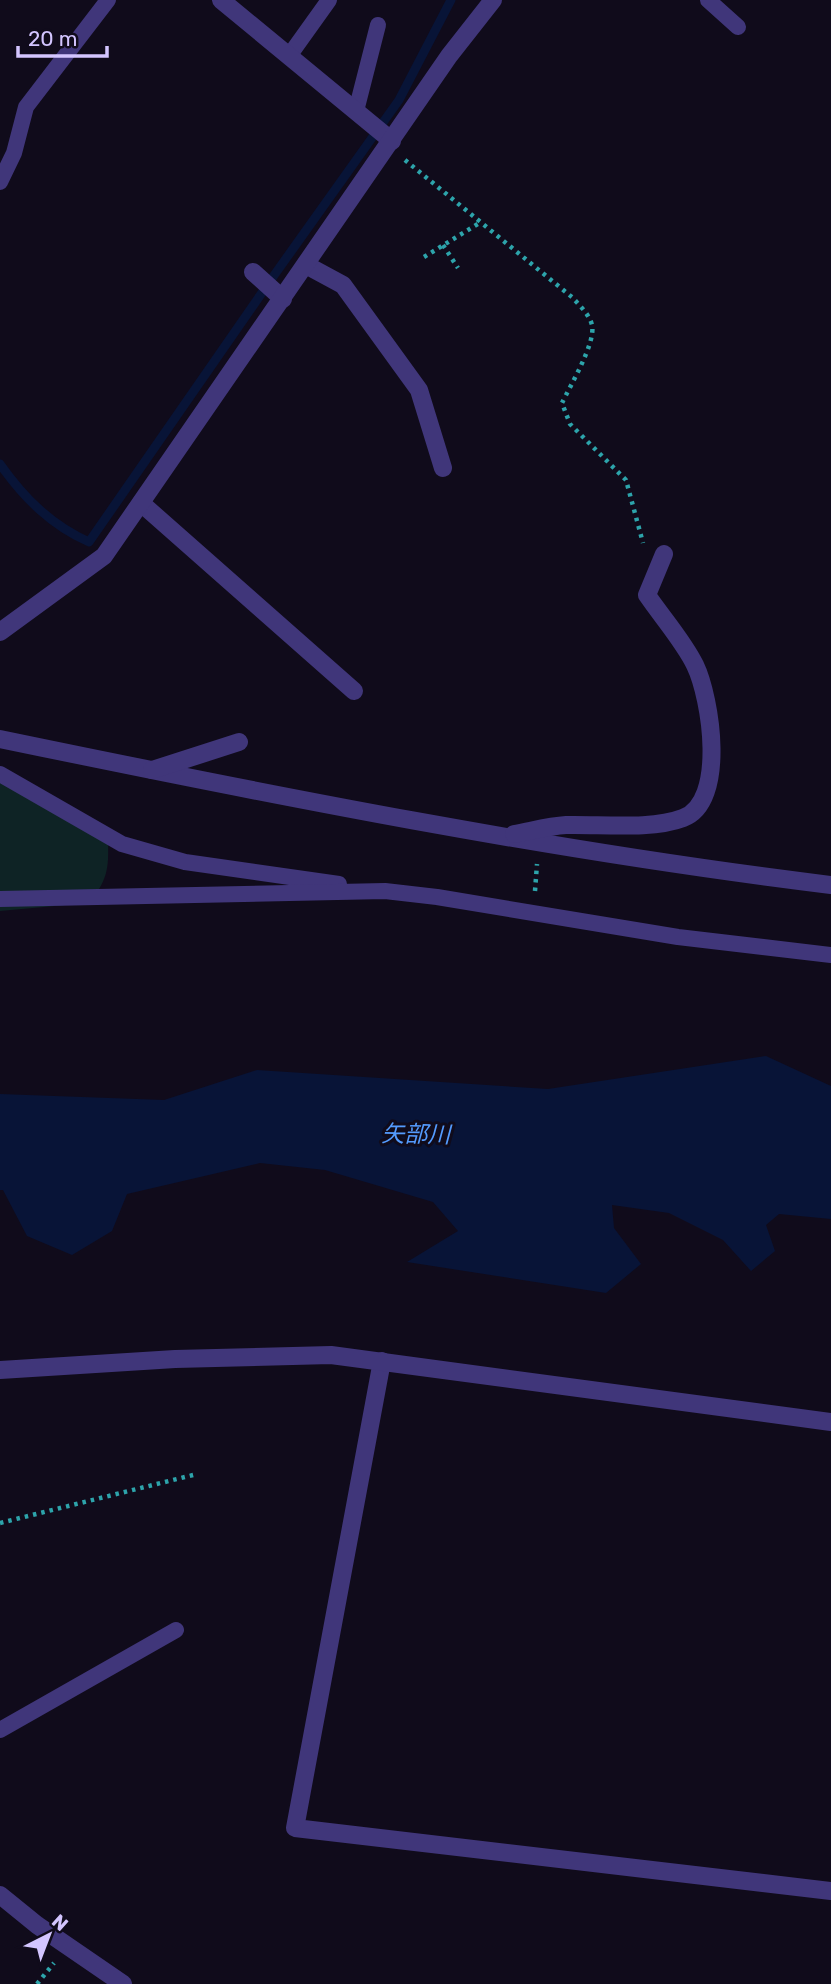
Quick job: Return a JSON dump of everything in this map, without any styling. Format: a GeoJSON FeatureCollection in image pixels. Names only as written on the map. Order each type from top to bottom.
{"type":"FeatureCollection","features":[{"type":"Feature","properties":{"kind":"street"},"geometry":{"type":"LineString","coordinates":[[221,0],[356,111],[390,143]]}},
{"type":"Feature","properties":{"kind":"street"},"geometry":{"type":"LineString","coordinates":[[0,632],[104,556],[449,56],[493,0]]}},
{"type":"Feature","properties":{"kind":"street"},"geometry":{"type":"LineString","coordinates":[[306,265],[343,285],[419,390],[443,468]]}},
{"type":"Feature","properties":{"kind":"street"},"geometry":{"type":"LineString","coordinates":[[253,272],[283,299]]}},
{"type":"Feature","properties":{"kind":"street"},"geometry":{"type":"LineString","coordinates":[[141,503],[354,691]]}},
{"type":"Feature","properties":{"kind":"street"},"geometry":{"type":"LineString","coordinates":[[502,836],[563,825],[663,823],[686,817],[704,799],[711,774],[710,719],[696,666],[647,595],[664,554]]}},
{"type":"Feature","properties":{"kind":"street"},"geometry":{"type":"LineString","coordinates":[[0,739],[152,771],[502,836],[734,873],[831,885]]}},
{"type":"Feature","properties":{"kind":"street"},"geometry":{"type":"LineString","coordinates":[[152,771],[239,742]]}},
{"type":"Feature","properties":{"kind":"street"},"geometry":{"type":"LineString","coordinates":[[0,1370],[175,1359],[331,1355],[831,1422]]}},
{"type":"Feature","properties":{"kind":"street"},"geometry":{"type":"LineString","coordinates":[[382,1361],[295,1828],[831,1891]]}},
{"type":"Feature","properties":{"kind":"street"},"geometry":{"type":"LineString","coordinates":[[0,1895],[37,1925],[124,1984]]}},
{"type":"Feature","properties":{"kind":"lane"},"geometry":{"type":"LineString","coordinates":[[0,182],[14,153],[26,107],[108,0]]}},
{"type":"Feature","properties":{"kind":"lane"},"geometry":{"type":"LineString","coordinates":[[289,56],[330,0]]}},
{"type":"Feature","properties":{"kind":"lane"},"geometry":{"type":"LineString","coordinates":[[708,0],[738,27]]}},
{"type":"Feature","properties":{"kind":"lane"},"geometry":{"type":"LineString","coordinates":[[356,111],[378,25]]}},
{"type":"Feature","properties":{"kind":"lane"},"geometry":{"type":"LineString","coordinates":[[0,774],[122,844],[185,862],[678,937],[831,955]]}},
{"type":"Feature","properties":{"kind":"lane"},"geometry":{"type":"LineString","coordinates":[[0,899],[385,891]]}},
{"type":"Feature","properties":{"kind":"lane"},"geometry":{"type":"LineString","coordinates":[[0,1730],[176,1630]]}},
{"type":"Feature","properties":{"kind":"path"},"geometry":{"type":"LineString","coordinates":[[390,143],[573,298],[587,314],[593,328],[590,343],[562,403],[570,424],[626,480],[653,580]]}},
{"type":"Feature","properties":{"kind":"path"},"geometry":{"type":"LineString","coordinates":[[424,257],[481,222]]}},
{"type":"Feature","properties":{"kind":"path"},"geometry":{"type":"LineString","coordinates":[[443,245],[458,268]]}},
{"type":"Feature","properties":{"kind":"path"},"geometry":{"type":"LineString","coordinates":[[533,913],[539,842]]}},
{"type":"Feature","properties":{"kind":"path"},"geometry":{"type":"LineString","coordinates":[[0,1523],[197,1474]]}},
{"type":"Feature","properties":{"kind":"green space"},"geometry":{"type":"Polygon","coordinates":[[[0,768],[108,841],[106,875],[88,903],[0,911],[0,768]]]}},
{"type":"Feature","properties":{"kind":"water","name":"矢部川"},"geometry":{"type":"Polygon","coordinates":[[[766,1056],[831,1086],[831,1219],[779,1214],[766,1225],[775,1251],[751,1271],[723,1240],[669,1213],[612,1205],[614,1228],[641,1264],[606,1293],[407,1262],[458,1231],[433,1202],[325,1170],[260,1163],[127,1194],[112,1231],[72,1255],[27,1236],[3,1190],[0,1190],[0,1094],[164,1100],[257,1070],[548,1089],[766,1056]]]}},
{"type":"Feature","properties":{"kind":"waterway"},"geometry":{"type":"LineString","coordinates":[[0,464],[50,519],[89,542],[399,100],[451,0]]}}]}
